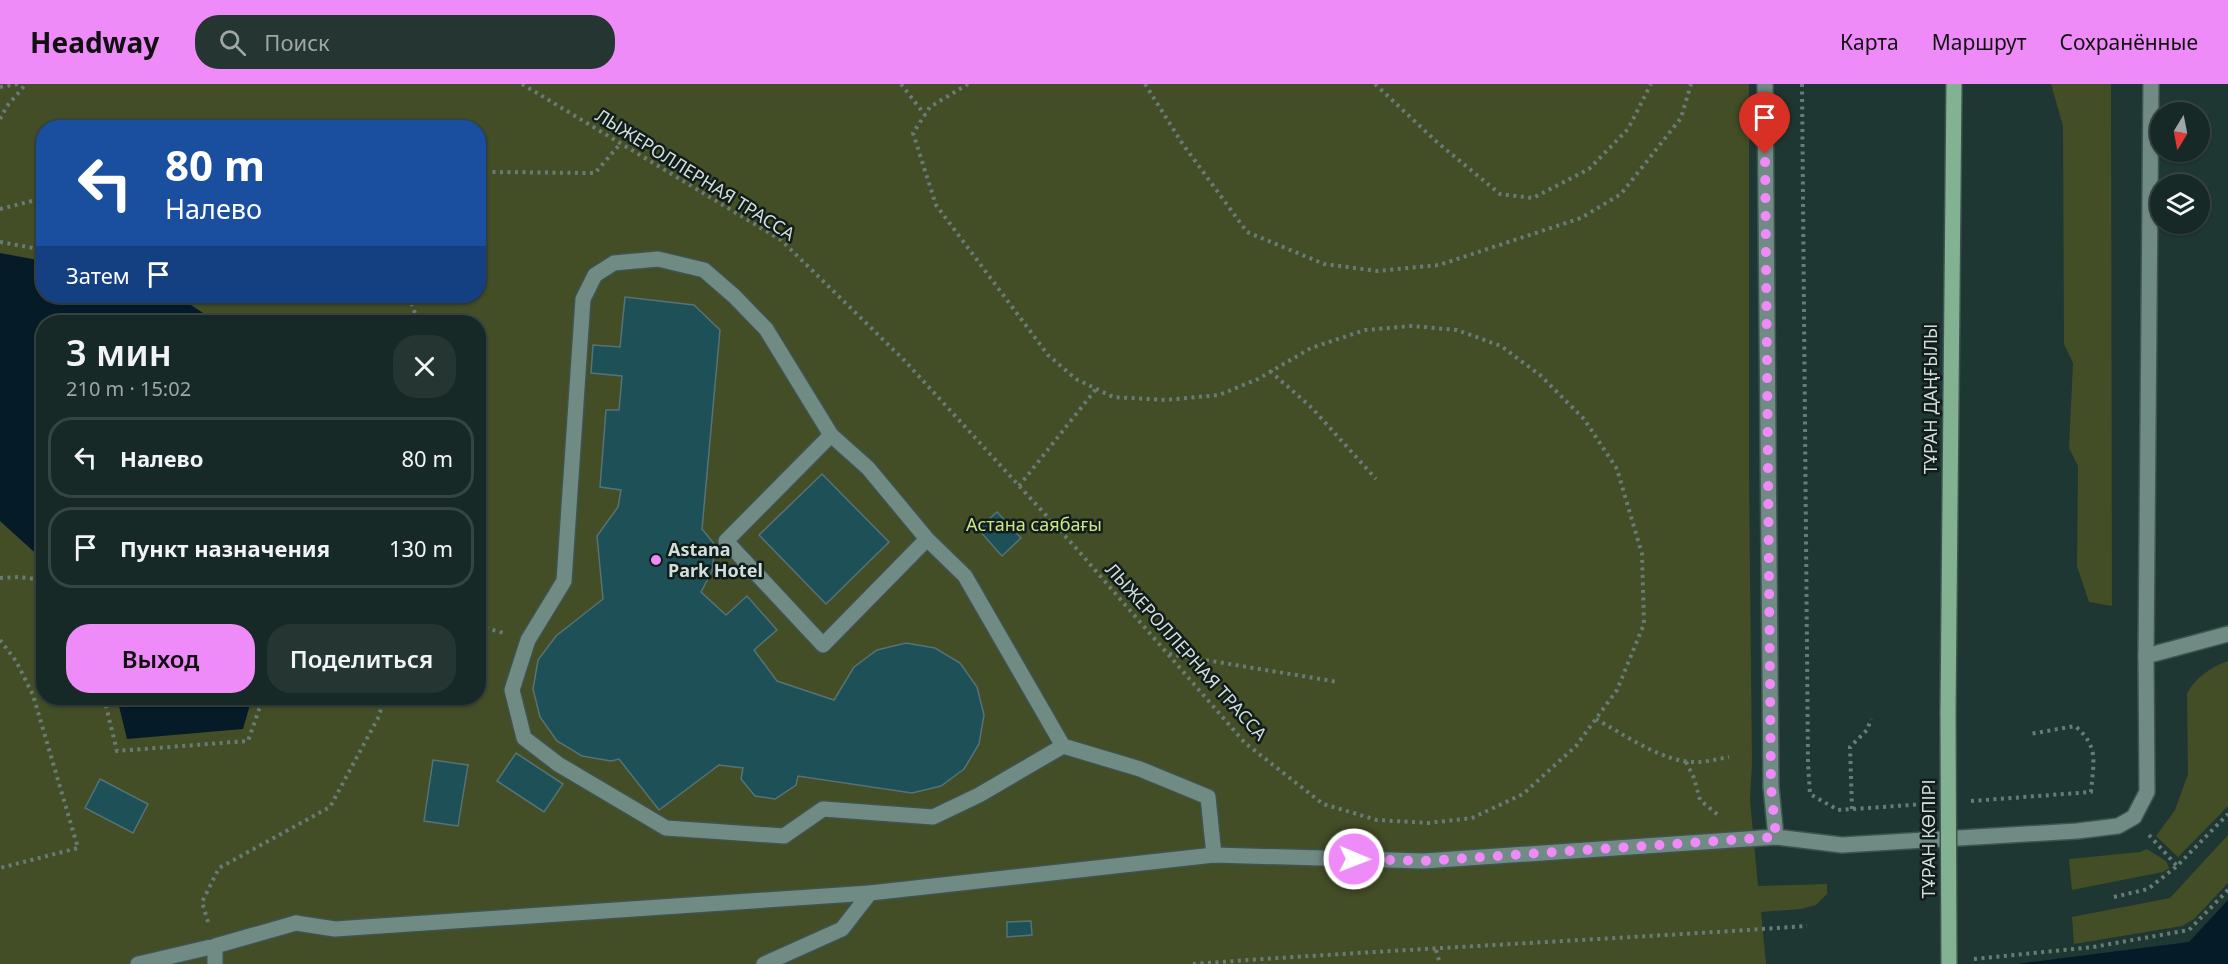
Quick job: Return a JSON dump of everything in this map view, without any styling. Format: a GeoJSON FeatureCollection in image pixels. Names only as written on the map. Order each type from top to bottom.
{"type":"FeatureCollection","features":[{"type":"Feature","properties":{"kind":"main road","name":"ТҰРАН ДАҢҒЫЛЫ"},"geometry":{"type":"LineString","coordinates":[[1948,714],[1954,84]]}},
{"type":"Feature","properties":{"kind":"main road","name":"ТҰРАН КӨПІРІ"},"geometry":{"type":"LineString","coordinates":[[1948,714],[1949,964]]}},
{"type":"Feature","properties":{"kind":"street"},"geometry":{"type":"LineString","coordinates":[[1765,84],[1771,787],[1776,837]]}},
{"type":"Feature","properties":{"kind":"street"},"geometry":{"type":"LineString","coordinates":[[138,964],[297,923],[335,929],[870,893],[1214,855],[1424,861],[1776,837],[1842,845],[2077,831],[2118,825],[2134,817],[2147,792],[2151,84]]}},
{"type":"Feature","properties":{"kind":"street"},"geometry":{"type":"LineString","coordinates":[[1063,746],[979,795],[933,817],[824,809],[784,836],[666,828],[558,764],[524,738],[512,690],[528,640],[564,581],[583,299],[595,275],[614,262],[658,259],[704,270],[734,296],[766,329],[831,435],[868,468],[927,539],[965,576],[1063,746],[1140,770],[1208,797],[1214,855]]}},
{"type":"Feature","properties":{"kind":"street"},"geometry":{"type":"LineString","coordinates":[[831,435],[726,541],[823,645],[927,539]]}},
{"type":"Feature","properties":{"kind":"street"},"geometry":{"type":"LineString","coordinates":[[2146,656],[2228,634]]}},
{"type":"Feature","properties":{"kind":"street"},"geometry":{"type":"LineString","coordinates":[[764,964],[842,929],[870,893]]}},
{"type":"Feature","properties":{"kind":"street"},"geometry":{"type":"LineString","coordinates":[[215,946],[215,964]]}},
{"type":"Feature","properties":{"kind":"path"},"geometry":{"type":"LineString","coordinates":[[0,87],[18,84]]}},
{"type":"Feature","properties":{"kind":"path"},"geometry":{"type":"LineString","coordinates":[[0,119],[7,106],[26,84]]}},
{"type":"Feature","properties":{"kind":"path","name":"ЛЫЖЕРОЛЛЕРНАЯ ТРАССА"},"geometry":{"type":"LineString","coordinates":[[522,84],[781,240],[905,361],[1245,743],[1323,804],[1377,820],[1429,823],[1472,818],[1523,794],[1576,746],[1617,690],[1644,624],[1642,554],[1617,469],[1584,419],[1540,375],[1501,346],[1458,330],[1412,326],[1365,330],[1311,348],[1258,379],[1219,395],[1165,400],[1113,397],[1076,379],[1048,355],[936,205],[913,133],[930,106],[968,84]]}},
{"type":"Feature","properties":{"kind":"path"},"geometry":{"type":"LineString","coordinates":[[901,84],[925,115]]}},
{"type":"Feature","properties":{"kind":"path"},"geometry":{"type":"LineString","coordinates":[[1145,84],[1182,144],[1247,232],[1324,264],[1378,270],[1439,265],[1581,218],[1621,194],[1681,118],[1691,84]]}},
{"type":"Feature","properties":{"kind":"path"},"geometry":{"type":"LineString","coordinates":[[1375,84],[1438,143],[1500,194],[1533,198],[1589,169],[1629,129],[1651,84]]}},
{"type":"Feature","properties":{"kind":"path"},"geometry":{"type":"LineString","coordinates":[[1802,84],[1810,794],[1838,810],[1936,803]]}},
{"type":"Feature","properties":{"kind":"path"},"geometry":{"type":"LineString","coordinates":[[486,172],[595,173],[621,143]]}},
{"type":"Feature","properties":{"kind":"path"},"geometry":{"type":"LineString","coordinates":[[0,209],[36,200]]}},
{"type":"Feature","properties":{"kind":"path"},"geometry":{"type":"LineString","coordinates":[[0,243],[36,249]]}},
{"type":"Feature","properties":{"kind":"path"},"geometry":{"type":"LineString","coordinates":[[1270,371],[1312,408],[1376,479]]}},
{"type":"Feature","properties":{"kind":"path"},"geometry":{"type":"LineString","coordinates":[[1018,486],[1096,389]]}},
{"type":"Feature","properties":{"kind":"path"},"geometry":{"type":"LineString","coordinates":[[0,578],[36,579]]}},
{"type":"Feature","properties":{"kind":"path"},"geometry":{"type":"LineString","coordinates":[[0,640],[16,661],[33,695],[78,848],[0,868]]}},
{"type":"Feature","properties":{"kind":"path"},"geometry":{"type":"LineString","coordinates":[[1168,654],[1338,682]]}},
{"type":"Feature","properties":{"kind":"path"},"geometry":{"type":"LineString","coordinates":[[106,705],[117,751],[248,741],[260,705]]}},
{"type":"Feature","properties":{"kind":"path"},"geometry":{"type":"LineString","coordinates":[[215,946],[202,902],[219,868],[330,807],[378,718],[383,705]]}},
{"type":"Feature","properties":{"kind":"path"},"geometry":{"type":"LineString","coordinates":[[1596,718],[1632,740],[1675,760],[1696,762],[1729,757]]}},
{"type":"Feature","properties":{"kind":"path"},"geometry":{"type":"LineString","coordinates":[[1852,809],[1850,747],[1867,730],[1871,719]]}},
{"type":"Feature","properties":{"kind":"path"},"geometry":{"type":"LineString","coordinates":[[1960,801],[2091,792],[2094,752],[2087,736],[2075,726],[2030,734]]}},
{"type":"Feature","properties":{"kind":"path"},"geometry":{"type":"LineString","coordinates":[[1685,761],[1694,778],[1700,800],[1720,817]]}},
{"type":"Feature","properties":{"kind":"path"},"geometry":{"type":"LineString","coordinates":[[2114,897],[2148,889],[2176,866],[2228,814]]}},
{"type":"Feature","properties":{"kind":"path"},"geometry":{"type":"LineString","coordinates":[[2134,817],[2176,866]]}},
{"type":"Feature","properties":{"kind":"path"},"geometry":{"type":"LineString","coordinates":[[1964,960],[2093,947],[2189,930],[2228,890]]}},
{"type":"Feature","properties":{"kind":"path"},"geometry":{"type":"LineString","coordinates":[[1193,964],[1807,926]]}},
{"type":"Feature","properties":{"kind":"path"},"geometry":{"type":"LineString","coordinates":[[1436,950],[1440,964]]}},
{"type":"Feature","properties":{"kind":"green space","name":"Астана саябағы"},"geometry":{"type":"Polygon","coordinates":[[[0,84],[1749,84],[1752,763],[1750,800],[1758,886],[1827,884],[1827,894],[1816,905],[1801,909],[1761,912],[1766,964],[0,964],[0,84]]]}},
{"type":"Feature","properties":{"kind":"green space"},"geometry":{"type":"Polygon","coordinates":[[[2051,84],[2111,84],[2112,606],[2089,602],[2077,566],[2078,466],[2069,448],[2073,363],[2064,344],[2063,126],[2051,84]]]}},
{"type":"Feature","properties":{"kind":"green space"},"geometry":{"type":"Polygon","coordinates":[[[2228,661],[2228,806],[2178,857],[2156,836],[2175,810],[2188,774],[2187,694],[2204,674],[2228,661]]]}},
{"type":"Feature","properties":{"kind":"green space"},"geometry":{"type":"Polygon","coordinates":[[[2228,835],[2228,883],[2194,919],[2182,926],[2074,944],[2072,917],[2170,898],[2228,835]]]}},
{"type":"Feature","properties":{"kind":"green space"},"geometry":{"type":"Polygon","coordinates":[[[2147,849],[2166,861],[2169,868],[2163,872],[2072,890],[2069,859],[2140,852],[2147,849]]]}},
{"type":"Feature","properties":{"kind":"water"},"geometry":{"type":"Polygon","coordinates":[[[0,253],[36,260],[36,303],[188,303],[206,315],[36,315],[36,554],[0,521],[0,253]]]}},
{"type":"Feature","properties":{"kind":"water"},"geometry":{"type":"Polygon","coordinates":[[[119,705],[250,705],[243,729],[127,739],[119,705]]]}},
{"type":"Feature","properties":{"kind":"water"},"geometry":{"type":"Polygon","coordinates":[[[2228,900],[2228,964],[2017,964],[2189,942],[2228,900]]]}},
{"type":"Feature","properties":{"kind":"building","name":"Astana Park Hotel"},"geometry":{"type":"Polygon","coordinates":[[[625,297],[694,305],[720,330],[702,529],[715,545],[712,571],[701,592],[726,615],[747,596],[777,630],[754,650],[777,681],[834,700],[854,667],[877,650],[906,643],[935,648],[960,663],[977,687],[984,715],[979,744],[964,769],[941,786],[912,793],[798,776],[796,785],[775,799],[755,796],[741,779],[743,768],[719,765],[659,810],[619,759],[611,761],[582,756],[557,741],[540,717],[533,689],[538,660],[556,636],[603,599],[597,536],[618,507],[621,490],[600,487],[606,410],[619,410],[622,376],[591,373],[593,345],[620,347],[625,297]]]}},
{"type":"Feature","properties":{"kind":"building"},"geometry":{"type":"Polygon","coordinates":[[[822,474],[889,542],[826,604],[759,535],[822,474]]]}},
{"type":"Feature","properties":{"kind":"building"},"geometry":{"type":"Polygon","coordinates":[[[997,512],[1021,538],[1002,556],[978,529],[997,512]]]}},
{"type":"Feature","properties":{"kind":"building"},"geometry":{"type":"Polygon","coordinates":[[[516,753],[563,784],[544,812],[497,781],[516,753]]]}},
{"type":"Feature","properties":{"kind":"building"},"geometry":{"type":"Polygon","coordinates":[[[433,760],[468,765],[458,826],[424,821],[433,760]]]}},
{"type":"Feature","properties":{"kind":"building"},"geometry":{"type":"Polygon","coordinates":[[[100,779],[148,804],[133,833],[85,808],[100,779]]]}},
{"type":"Feature","properties":{"kind":"building"},"geometry":{"type":"Polygon","coordinates":[[[1031,921],[1032,935],[1007,937],[1007,922],[1031,921]]]}},
{"type":"Feature","properties":{"kind":"place","name":"Astana Park Hotel"},"geometry":{"type":"Point","coordinates":[656,560]}},
{"type":"Feature","properties":{"kind":"route"},"geometry":{"type":"LineString","coordinates":[[1354,859],[1424,861],[1776,837],[1771,787],[1765,154]]}}]}
